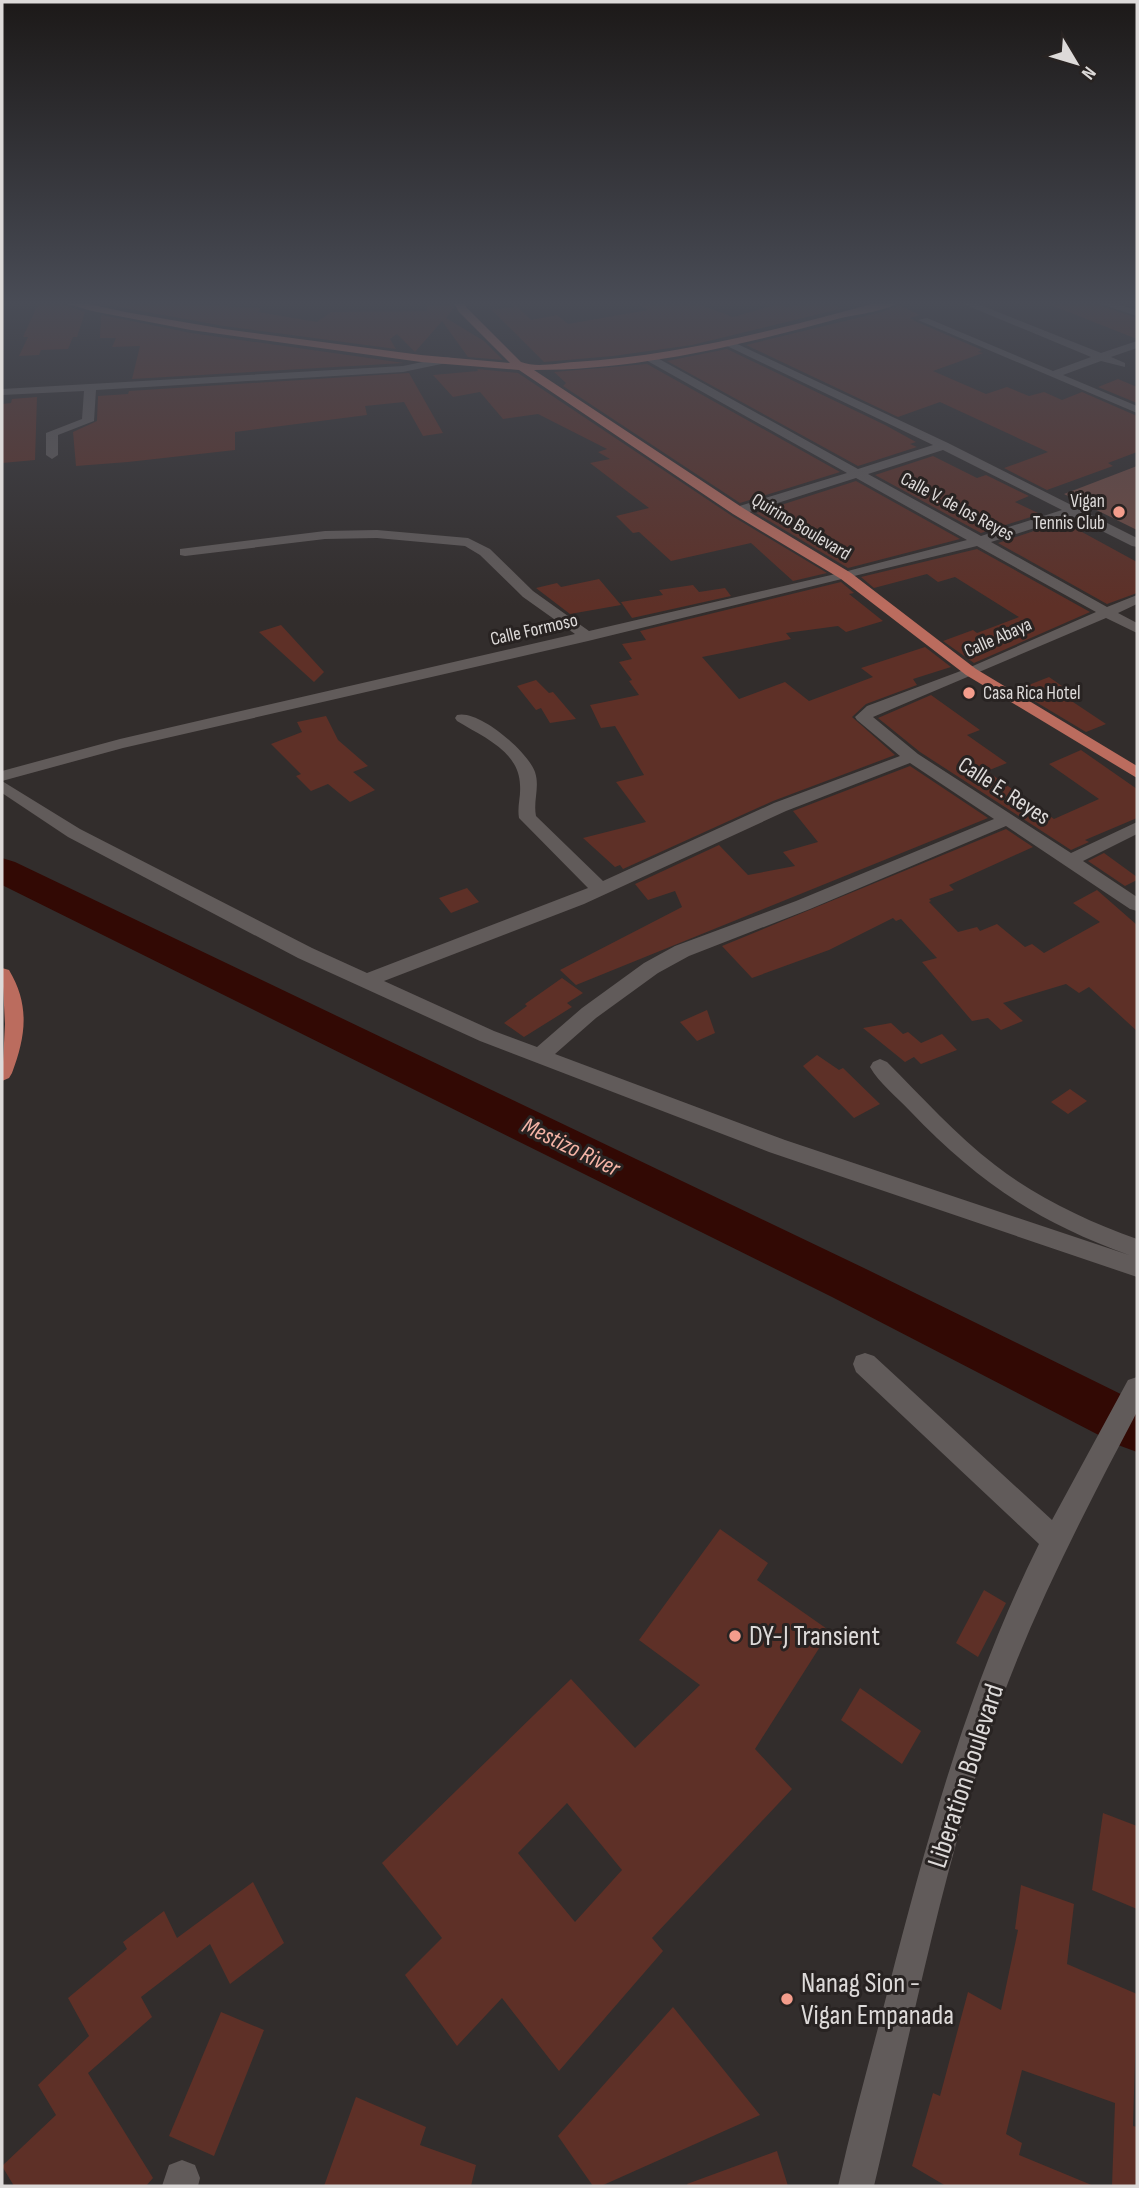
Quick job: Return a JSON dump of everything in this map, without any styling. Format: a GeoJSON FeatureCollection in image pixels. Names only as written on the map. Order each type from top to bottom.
{"type":"FeatureCollection","features":[{"type":"Feature","properties":{"kind":"main road","name":"Quirino Boulevard"},"geometry":{"type":"LineString","coordinates":[[575,402],[738,510],[846,576],[971,672],[1137,773]]}},
{"type":"Feature","properties":{"kind":"main road"},"geometry":{"type":"LineString","coordinates":[[2,975],[11,989],[16,1018],[11,1049],[2,1073]]}},
{"type":"Feature","properties":{"kind":"street"},"geometry":{"type":"LineString","coordinates":[[51,455],[52,433],[88,421],[89,402]]}},
{"type":"Feature","properties":{"kind":"street","name":"Calle V. de los Reyes"},"geometry":{"type":"LineString","coordinates":[[727,402],[1137,629]]}},
{"type":"Feature","properties":{"kind":"street"},"geometry":{"type":"LineString","coordinates":[[852,402],[1137,543]]}},
{"type":"Feature","properties":{"kind":"street"},"geometry":{"type":"LineString","coordinates":[[738,510],[944,446]]}},
{"type":"Feature","properties":{"kind":"street","name":"Calle Formoso"},"geometry":{"type":"LineString","coordinates":[[2,776],[120,744],[846,576],[980,541],[1073,512]]}},
{"type":"Feature","properties":{"kind":"street"},"geometry":{"type":"LineString","coordinates":[[185,552],[325,535],[377,534],[468,542],[485,552],[528,594],[588,637]]}},
{"type":"Feature","properties":{"kind":"street","name":"Calle Abaya"},"geometry":{"type":"LineString","coordinates":[[873,709],[971,672],[1137,599]]}},
{"type":"Feature","properties":{"kind":"street","name":"Calle E. Reyes"},"geometry":{"type":"LineString","coordinates":[[873,709],[864,715],[863,720],[912,757],[1137,905]]}},
{"type":"Feature","properties":{"kind":"street"},"geometry":{"type":"LineString","coordinates":[[463,718],[515,751],[523,763],[529,784],[525,809],[528,818],[601,890]]}},
{"type":"Feature","properties":{"kind":"street"},"geometry":{"type":"LineString","coordinates":[[366,981],[601,890],[780,807],[912,757]]}},
{"type":"Feature","properties":{"kind":"street"},"geometry":{"type":"LineString","coordinates":[[2,786],[74,833],[366,981],[538,1057],[777,1146],[1137,1267]]}},
{"type":"Feature","properties":{"kind":"street"},"geometry":{"type":"LineString","coordinates":[[538,1057],[589,1013],[652,968],[682,951],[828,895],[1006,820]]}},
{"type":"Feature","properties":{"kind":"street"},"geometry":{"type":"LineString","coordinates":[[1069,861],[1137,827]]}},
{"type":"Feature","properties":{"kind":"street"},"geometry":{"type":"LineString","coordinates":[[880,1067],[977,1162],[1004,1184],[1040,1207],[1076,1225],[1137,1248]]}},
{"type":"Feature","properties":{"kind":"street"},"geometry":{"type":"LineString","coordinates":[[865,1364],[1055,1541]]}},
{"type":"Feature","properties":{"kind":"street","name":"Liberation Boulevard"},"geometry":{"type":"LineString","coordinates":[[856,2186],[929,1892],[971,1744],[1030,1592],[1070,1511],[1137,1388]]}},
{"type":"Feature","properties":{"kind":"shaded area","name":"Vigan Tennis Club"},"geometry":{"type":"Polygon","coordinates":[[[1137,466],[1137,530],[1064,494],[1137,466]]]}},
{"type":"Feature","properties":{"kind":"building"},"geometry":{"type":"Polygon","coordinates":[[[37,402],[35,460],[2,463],[2,404],[37,402]]]}},
{"type":"Feature","properties":{"kind":"building"},"geometry":{"type":"Polygon","coordinates":[[[98,402],[403,402],[365,406],[367,415],[235,432],[235,450],[76,466],[73,432],[97,421],[98,402]]]}},
{"type":"Feature","properties":{"kind":"building"},"geometry":{"type":"Polygon","coordinates":[[[404,402],[425,402],[443,433],[423,436],[404,402]]]}},
{"type":"Feature","properties":{"kind":"building"},"geometry":{"type":"Polygon","coordinates":[[[489,402],[562,402],[732,516],[827,573],[793,581],[751,543],[671,561],[639,532],[633,533],[616,516],[649,508],[590,463],[610,459],[598,452],[607,449],[538,414],[503,419],[489,402]]]}},
{"type":"Feature","properties":{"kind":"building"},"geometry":{"type":"Polygon","coordinates":[[[587,402],[715,402],[840,472],[740,503],[587,402]]]}},
{"type":"Feature","properties":{"kind":"building"},"geometry":{"type":"Polygon","coordinates":[[[742,402],[837,402],[916,442],[910,444],[917,447],[858,466],[742,402]]]}},
{"type":"Feature","properties":{"kind":"building"},"geometry":{"type":"Polygon","coordinates":[[[867,402],[940,402],[898,417],[867,402]]]}},
{"type":"Feature","properties":{"kind":"building"},"geometry":{"type":"Polygon","coordinates":[[[940,402],[1105,402],[1137,416],[1137,452],[1108,463],[1113,466],[1047,490],[1004,468],[1048,452],[940,402]]]}},
{"type":"Feature","properties":{"kind":"building"},"geometry":{"type":"Polygon","coordinates":[[[933,456],[977,478],[986,475],[1029,496],[1015,502],[1040,514],[981,533],[875,475],[933,456]]]}},
{"type":"Feature","properties":{"kind":"building"},"geometry":{"type":"Polygon","coordinates":[[[856,481],[960,539],[848,568],[756,513],[856,481]]]}},
{"type":"Feature","properties":{"kind":"building"},"geometry":{"type":"Polygon","coordinates":[[[1058,523],[1067,528],[1071,526],[1137,562],[1137,593],[1107,604],[998,543],[1058,523]]]}},
{"type":"Feature","properties":{"kind":"building"},"geometry":{"type":"Polygon","coordinates":[[[977,549],[1090,612],[974,663],[943,641],[973,630],[977,633],[1019,617],[955,577],[938,582],[927,574],[874,588],[861,577],[977,549]]]}},
{"type":"Feature","properties":{"kind":"building"},"geometry":{"type":"Polygon","coordinates":[[[599,579],[621,605],[570,614],[536,588],[557,583],[561,587],[599,579]]]}},
{"type":"Feature","properties":{"kind":"building"},"geometry":{"type":"Polygon","coordinates":[[[841,582],[854,593],[849,594],[883,621],[846,632],[838,626],[786,633],[791,639],[702,657],[739,699],[785,682],[809,701],[873,677],[861,668],[925,647],[951,667],[913,679],[917,685],[866,704],[852,717],[895,755],[773,801],[623,869],[620,865],[615,867],[583,838],[646,822],[616,782],[644,775],[615,726],[601,728],[590,705],[639,695],[619,662],[632,659],[622,644],[646,640],[640,631],[841,582]]]}},
{"type":"Feature","properties":{"kind":"building"},"geometry":{"type":"Polygon","coordinates":[[[693,585],[699,592],[725,588],[731,596],[632,618],[621,602],[663,595],[659,590],[693,585]]]}},
{"type":"Feature","properties":{"kind":"building"},"geometry":{"type":"Polygon","coordinates":[[[281,625],[324,672],[314,682],[259,632],[281,625]]]}},
{"type":"Feature","properties":{"kind":"building"},"geometry":{"type":"Polygon","coordinates":[[[1049,677],[1072,693],[1064,696],[1106,724],[1086,732],[1016,690],[1049,677]]]}},
{"type":"Feature","properties":{"kind":"building"},"geometry":{"type":"Polygon","coordinates":[[[536,680],[549,693],[553,692],[576,719],[550,723],[541,708],[536,710],[517,686],[536,680]]]}},
{"type":"Feature","properties":{"kind":"building"},"geometry":{"type":"Polygon","coordinates":[[[931,695],[980,730],[967,735],[1007,763],[987,771],[1054,819],[1099,799],[1049,764],[1081,750],[1137,789],[1137,818],[1085,840],[1089,842],[1071,850],[920,752],[878,718],[931,695]]]}},
{"type":"Feature","properties":{"kind":"building"},"geometry":{"type":"Polygon","coordinates":[[[326,716],[338,740],[368,766],[353,772],[375,790],[350,802],[328,784],[311,791],[296,776],[301,774],[271,744],[302,732],[297,722],[326,716]]]}},
{"type":"Feature","properties":{"kind":"building"},"geometry":{"type":"Polygon","coordinates":[[[910,766],[988,818],[576,985],[560,970],[682,907],[675,891],[648,900],[635,884],[719,845],[748,875],[795,866],[783,852],[818,842],[793,811],[910,766]]]}},
{"type":"Feature","properties":{"kind":"building"},"geometry":{"type":"Polygon","coordinates":[[[1006,829],[1033,847],[949,885],[954,890],[929,899],[929,902],[958,932],[977,927],[980,931],[997,924],[1025,947],[1032,944],[1044,953],[1100,922],[1073,903],[1097,890],[1137,925],[1137,1031],[1089,987],[1079,993],[1066,984],[1003,1003],[1023,1021],[1001,1030],[988,1018],[972,1021],[922,962],[937,958],[901,919],[896,921],[893,918],[829,950],[752,978],[722,946],[1006,829]]]}},
{"type":"Feature","properties":{"kind":"building"},"geometry":{"type":"Polygon","coordinates":[[[1104,853],[1137,877],[1137,880],[1125,886],[1088,861],[1104,853]]]}},
{"type":"Feature","properties":{"kind":"building"},"geometry":{"type":"Polygon","coordinates":[[[467,888],[479,902],[451,913],[439,898],[467,888]]]}},
{"type":"Feature","properties":{"kind":"building"},"geometry":{"type":"Polygon","coordinates":[[[562,978],[583,993],[567,1003],[572,1007],[524,1037],[504,1023],[527,1006],[525,1004],[562,978]]]}},
{"type":"Feature","properties":{"kind":"building"},"geometry":{"type":"Polygon","coordinates":[[[707,1010],[715,1033],[697,1041],[680,1022],[707,1010]]]}},
{"type":"Feature","properties":{"kind":"building"},"geometry":{"type":"Polygon","coordinates":[[[891,1023],[903,1034],[908,1032],[921,1043],[942,1034],[957,1050],[921,1064],[914,1057],[905,1062],[863,1028],[891,1023]]]}},
{"type":"Feature","properties":{"kind":"building"},"geometry":{"type":"Polygon","coordinates":[[[817,1055],[839,1070],[843,1068],[880,1104],[854,1118],[803,1066],[817,1055]]]}},
{"type":"Feature","properties":{"kind":"building"},"geometry":{"type":"Polygon","coordinates":[[[1070,1089],[1087,1101],[1068,1114],[1051,1102],[1070,1089]]]}},
{"type":"Feature","properties":{"kind":"building"},"geometry":{"type":"Polygon","coordinates":[[[720,1529],[768,1563],[757,1580],[830,1631],[755,1749],[792,1789],[652,1938],[663,1951],[559,2071],[502,1998],[457,2046],[405,1975],[442,1938],[382,1863],[571,1679],[635,1748],[700,1685],[639,1640],[720,1529]],[[567,1803],[518,1853],[575,1922],[622,1870],[567,1803]]]}},
{"type":"Feature","properties":{"kind":"building"},"geometry":{"type":"Polygon","coordinates":[[[984,1590],[1006,1603],[978,1657],[956,1643],[984,1590]]]}},
{"type":"Feature","properties":{"kind":"building"},"geometry":{"type":"Polygon","coordinates":[[[860,1688],[921,1731],[902,1764],[841,1720],[860,1688]]]}},
{"type":"Feature","properties":{"kind":"building"},"geometry":{"type":"Polygon","coordinates":[[[1103,1813],[1137,1826],[1137,1909],[1092,1890],[1103,1813]]]}},
{"type":"Feature","properties":{"kind":"building"},"geometry":{"type":"Polygon","coordinates":[[[253,1882],[284,1943],[230,1984],[210,1944],[141,1997],[152,2017],[88,2073],[153,2178],[146,2186],[14,2186],[2,2166],[56,2115],[38,2085],[89,2036],[68,1998],[127,1949],[123,1942],[164,1911],[177,1938],[253,1882]]]}},
{"type":"Feature","properties":{"kind":"building"},"geometry":{"type":"Polygon","coordinates":[[[1021,1885],[1074,1904],[1067,1964],[1137,1994],[1133,2126],[1137,2127],[1137,2186],[1112,2186],[1115,2103],[1022,2070],[1006,2134],[1022,2143],[1019,2155],[1094,2186],[946,2186],[912,2166],[933,2093],[940,2096],[968,1992],[1001,2010],[1018,1930],[1015,1929],[1021,1885]]]}},
{"type":"Feature","properties":{"kind":"building"},"geometry":{"type":"Polygon","coordinates":[[[673,2007],[760,2115],[601,2186],[593,2186],[558,2136],[673,2007]]]}},
{"type":"Feature","properties":{"kind":"building"},"geometry":{"type":"Polygon","coordinates":[[[221,2012],[264,2030],[214,2156],[169,2136],[221,2012]]]}},
{"type":"Feature","properties":{"kind":"building"},"geometry":{"type":"Polygon","coordinates":[[[356,2097],[426,2127],[420,2145],[476,2165],[471,2186],[324,2186],[356,2097]]]}},
{"type":"Feature","properties":{"kind":"building"},"geometry":{"type":"Polygon","coordinates":[[[777,2151],[788,2186],[687,2184],[777,2151]]]}},
{"type":"Feature","properties":{"kind":"waterway","name":"Mestizo River"},"geometry":{"type":"LineString","coordinates":[[2,870],[849,1283],[1137,1428]]}},
{"type":"Feature","properties":{"kind":"place","name":"Vigan Tennis Club"},"geometry":{"type":"Point","coordinates":[1119,512]}},
{"type":"Feature","properties":{"kind":"place","name":"Casa Rica Hotel"},"geometry":{"type":"Point","coordinates":[969,693]}},
{"type":"Feature","properties":{"kind":"place","name":"DY-J Transient"},"geometry":{"type":"Point","coordinates":[735,1636]}},
{"type":"Feature","properties":{"kind":"place","name":"Nanag Sion - Vigan Empanada"},"geometry":{"type":"Point","coordinates":[787,1999]}}]}
